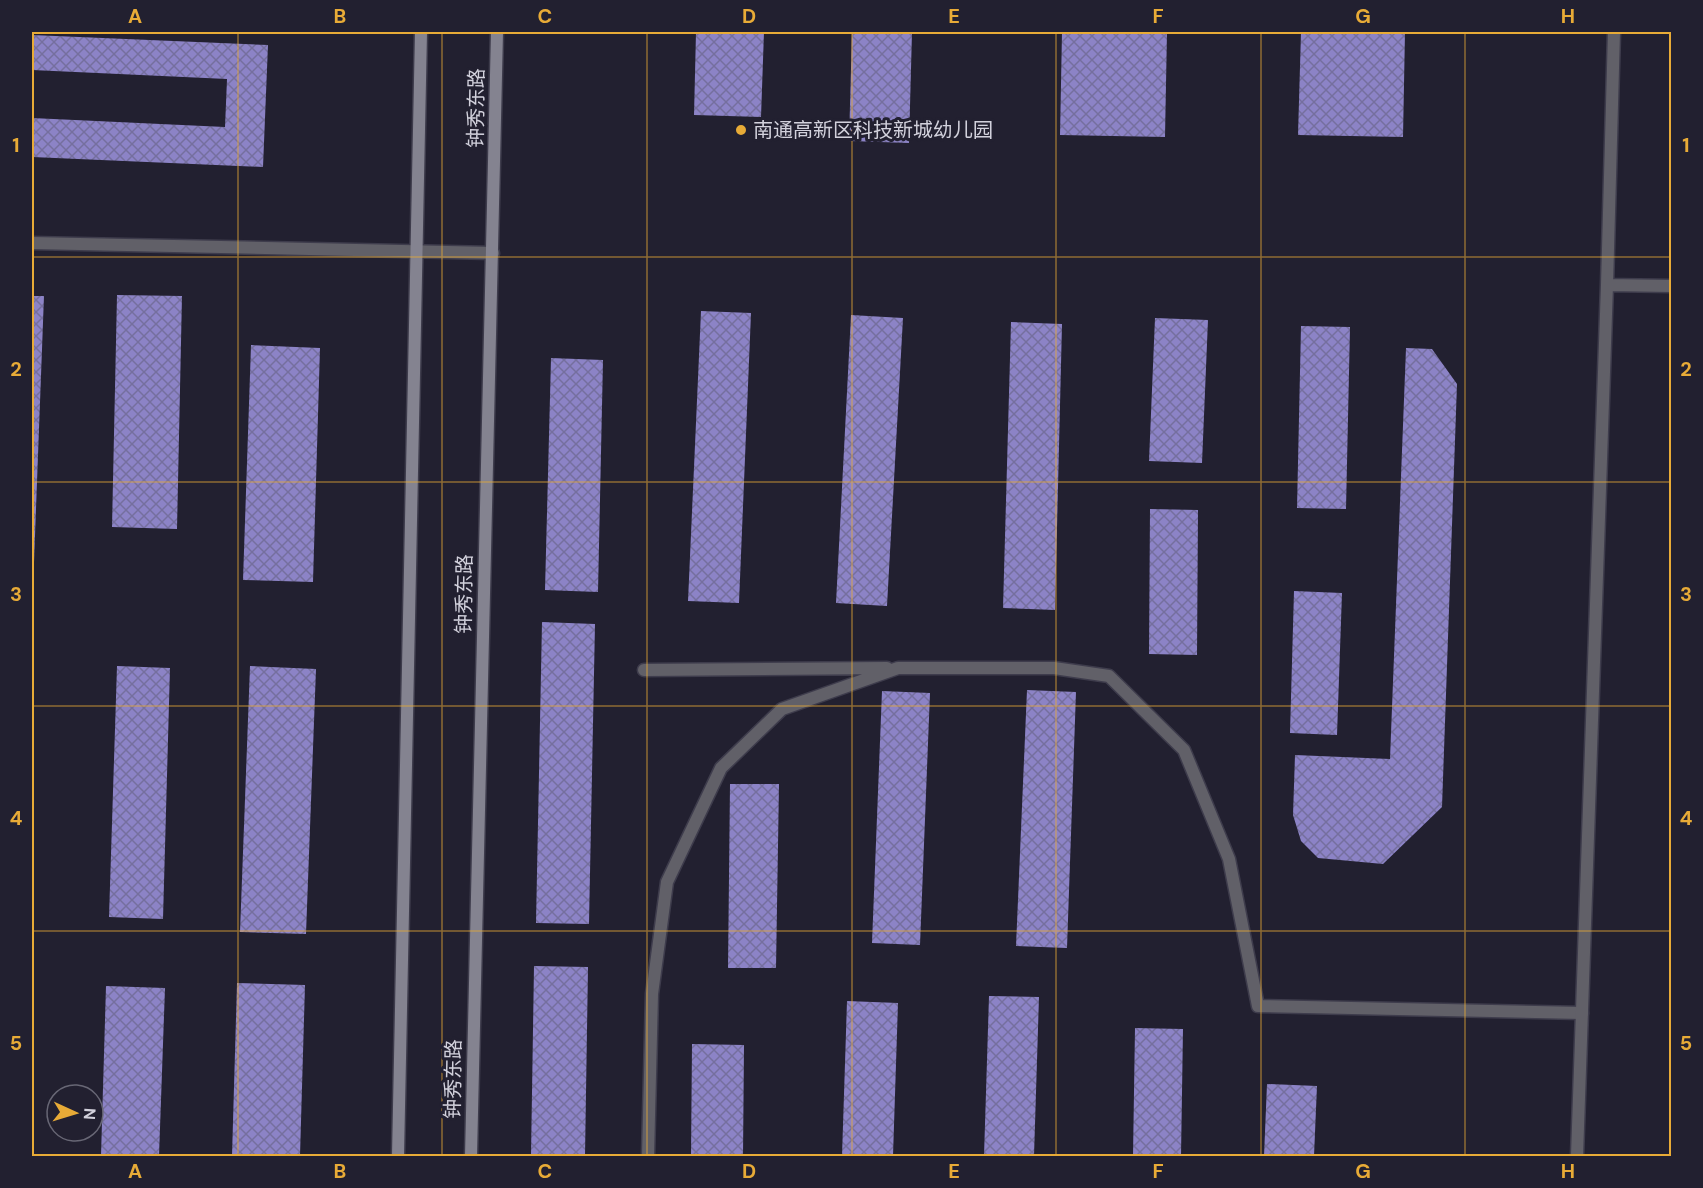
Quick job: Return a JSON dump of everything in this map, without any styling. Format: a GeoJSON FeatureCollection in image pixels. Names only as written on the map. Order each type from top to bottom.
{"type":"FeatureCollection","features":[{"type":"Feature","properties":{"kind":"main road"},"geometry":{"type":"LineString","coordinates":[[398,1156],[421,32]]}},
{"type":"Feature","properties":{"kind":"main road","name":"钟秀东路"},"geometry":{"type":"LineString","coordinates":[[471,1156],[498,32]]}},
{"type":"Feature","properties":{"kind":"street"},"geometry":{"type":"LineString","coordinates":[[1577,1156],[1614,32]]}},
{"type":"Feature","properties":{"kind":"street"},"geometry":{"type":"LineString","coordinates":[[32,243],[493,253]]}},
{"type":"Feature","properties":{"kind":"street"},"geometry":{"type":"LineString","coordinates":[[1607,285],[1671,286]]}},
{"type":"Feature","properties":{"kind":"street"},"geometry":{"type":"LineString","coordinates":[[648,1156],[652,994],[667,882],[721,768],[782,709],[898,668]]}},
{"type":"Feature","properties":{"kind":"street"},"geometry":{"type":"LineString","coordinates":[[644,670],[1054,668],[1109,676],[1184,750],[1229,859],[1258,1006],[1582,1013]]}},
{"type":"Feature","properties":{"kind":"building"},"geometry":{"type":"Polygon","coordinates":[[[696,32],[764,32],[761,117],[694,115],[696,32]]]}},
{"type":"Feature","properties":{"kind":"building"},"geometry":{"type":"Polygon","coordinates":[[[852,32],[912,32],[909,143],[849,141],[852,32]]]}},
{"type":"Feature","properties":{"kind":"building"},"geometry":{"type":"Polygon","coordinates":[[[1062,32],[1167,32],[1165,137],[1060,135],[1062,32]]]}},
{"type":"Feature","properties":{"kind":"building"},"geometry":{"type":"Polygon","coordinates":[[[1301,32],[1405,32],[1403,137],[1298,135],[1301,32]]]}},
{"type":"Feature","properties":{"kind":"building"},"geometry":{"type":"Polygon","coordinates":[[[32,35],[268,45],[263,167],[32,157],[32,118],[225,127],[227,79],[32,70],[32,35]]]}},
{"type":"Feature","properties":{"kind":"building"},"geometry":{"type":"Polygon","coordinates":[[[117,295],[182,296],[177,529],[112,527],[117,295]]]}},
{"type":"Feature","properties":{"kind":"building"},"geometry":{"type":"Polygon","coordinates":[[[32,296],[44,296],[33,589],[32,589],[32,296]]]}},
{"type":"Feature","properties":{"kind":"building"},"geometry":{"type":"Polygon","coordinates":[[[701,311],[751,313],[739,603],[688,601],[701,311]]]}},
{"type":"Feature","properties":{"kind":"building"},"geometry":{"type":"Polygon","coordinates":[[[851,315],[903,318],[887,606],[836,603],[851,315]]]}},
{"type":"Feature","properties":{"kind":"building"},"geometry":{"type":"Polygon","coordinates":[[[1155,318],[1208,320],[1202,463],[1149,461],[1155,318]]]}},
{"type":"Feature","properties":{"kind":"building"},"geometry":{"type":"Polygon","coordinates":[[[1011,322],[1062,324],[1055,610],[1003,608],[1011,322]]]}},
{"type":"Feature","properties":{"kind":"building"},"geometry":{"type":"Polygon","coordinates":[[[1301,326],[1350,327],[1346,509],[1297,508],[1301,326]]]}},
{"type":"Feature","properties":{"kind":"building"},"geometry":{"type":"Polygon","coordinates":[[[251,345],[320,348],[313,582],[243,580],[251,345]]]}},
{"type":"Feature","properties":{"kind":"building"},"geometry":{"type":"Polygon","coordinates":[[[1406,348],[1432,349],[1457,384],[1442,807],[1383,864],[1318,858],[1301,841],[1293,815],[1295,755],[1390,759],[1406,348]]]}},
{"type":"Feature","properties":{"kind":"building"},"geometry":{"type":"Polygon","coordinates":[[[551,358],[603,360],[598,592],[545,590],[551,358]]]}},
{"type":"Feature","properties":{"kind":"building"},"geometry":{"type":"Polygon","coordinates":[[[1150,509],[1198,510],[1197,655],[1149,654],[1150,509]]]}},
{"type":"Feature","properties":{"kind":"building"},"geometry":{"type":"Polygon","coordinates":[[[1294,591],[1342,593],[1337,735],[1290,733],[1294,591]]]}},
{"type":"Feature","properties":{"kind":"building"},"geometry":{"type":"Polygon","coordinates":[[[542,622],[595,624],[589,924],[536,923],[542,622]]]}},
{"type":"Feature","properties":{"kind":"building"},"geometry":{"type":"Polygon","coordinates":[[[117,666],[170,668],[163,919],[109,917],[117,666]]]}},
{"type":"Feature","properties":{"kind":"building"},"geometry":{"type":"Polygon","coordinates":[[[250,666],[316,669],[306,934],[240,932],[250,666]]]}},
{"type":"Feature","properties":{"kind":"building"},"geometry":{"type":"Polygon","coordinates":[[[1027,690],[1076,692],[1067,948],[1016,946],[1027,690]]]}},
{"type":"Feature","properties":{"kind":"building"},"geometry":{"type":"Polygon","coordinates":[[[882,691],[930,693],[920,945],[872,943],[882,691]]]}},
{"type":"Feature","properties":{"kind":"building"},"geometry":{"type":"Polygon","coordinates":[[[730,784],[779,784],[776,968],[728,968],[730,784]]]}},
{"type":"Feature","properties":{"kind":"building"},"geometry":{"type":"Polygon","coordinates":[[[534,966],[588,967],[585,1156],[531,1156],[534,966]]]}},
{"type":"Feature","properties":{"kind":"building"},"geometry":{"type":"Polygon","coordinates":[[[237,983],[305,985],[300,1156],[232,1156],[237,983]]]}},
{"type":"Feature","properties":{"kind":"building"},"geometry":{"type":"Polygon","coordinates":[[[106,986],[165,988],[159,1156],[101,1156],[101,1143],[105,1143],[105,1083],[103,1083],[106,986]]]}},
{"type":"Feature","properties":{"kind":"building"},"geometry":{"type":"Polygon","coordinates":[[[989,996],[1039,997],[1034,1156],[984,1156],[989,996]]]}},
{"type":"Feature","properties":{"kind":"building"},"geometry":{"type":"Polygon","coordinates":[[[847,1001],[898,1003],[893,1156],[842,1156],[847,1001]]]}},
{"type":"Feature","properties":{"kind":"building"},"geometry":{"type":"Polygon","coordinates":[[[1135,1028],[1183,1029],[1181,1156],[1133,1156],[1135,1028]]]}},
{"type":"Feature","properties":{"kind":"building"},"geometry":{"type":"Polygon","coordinates":[[[692,1044],[744,1045],[743,1156],[691,1156],[692,1044]]]}},
{"type":"Feature","properties":{"kind":"building"},"geometry":{"type":"Polygon","coordinates":[[[1267,1084],[1317,1086],[1314,1156],[1264,1156],[1267,1084]]]}},
{"type":"Feature","properties":{"kind":"place","name":"南通高新区科技新城幼儿园"},"geometry":{"type":"Point","coordinates":[741,130]}}]}
